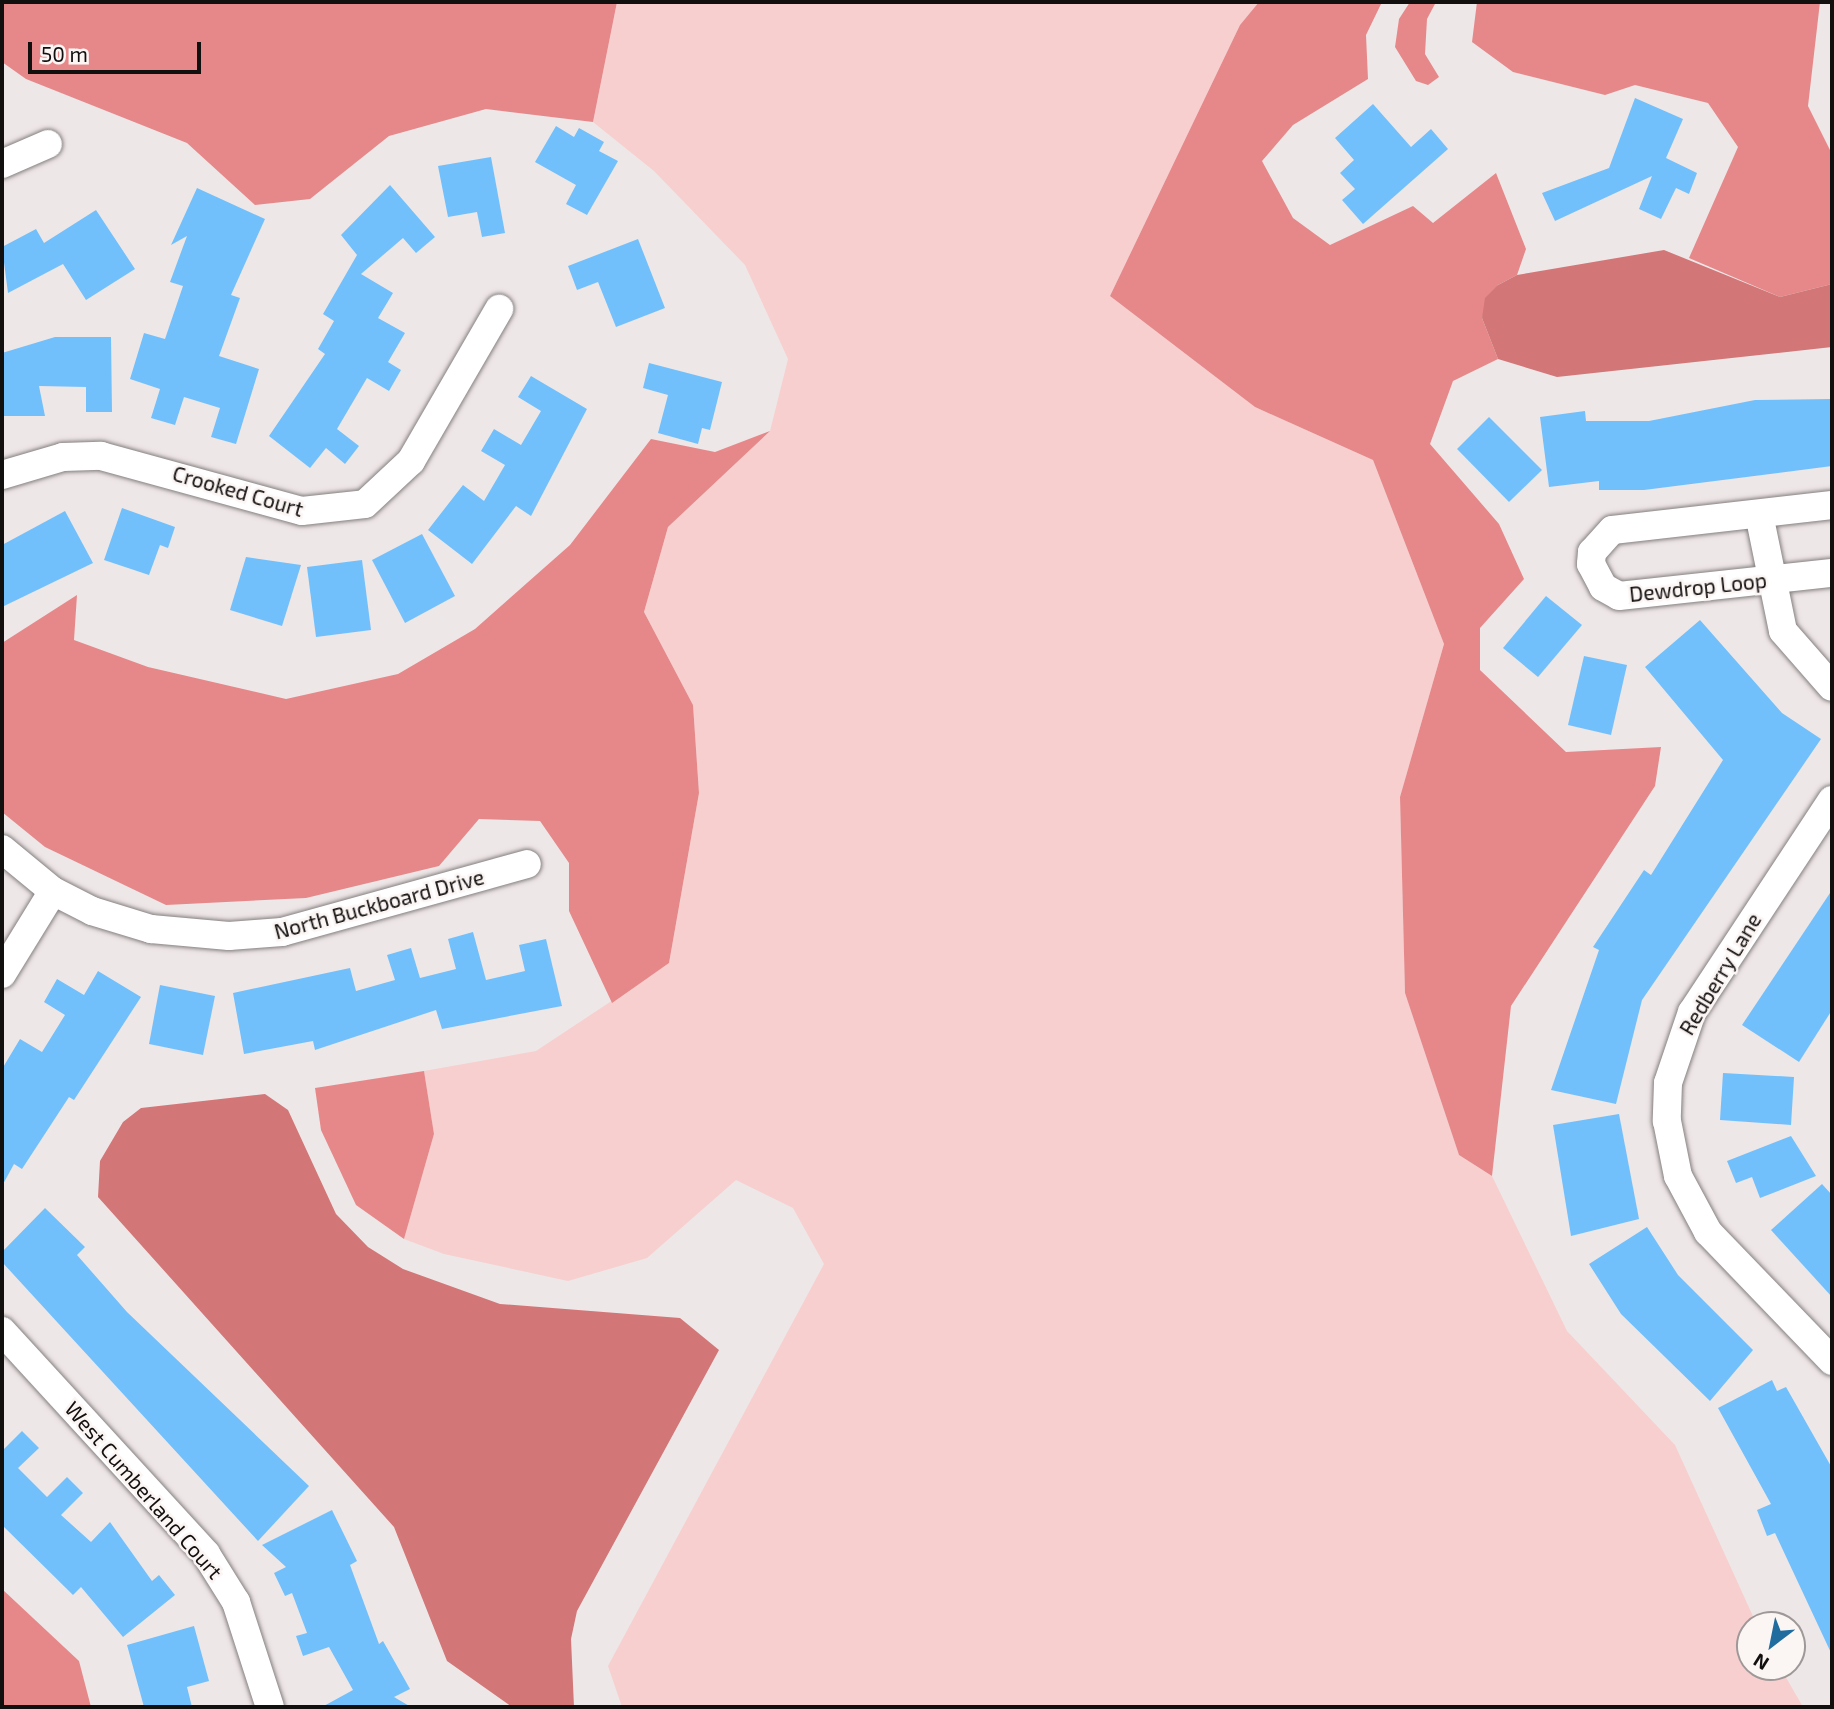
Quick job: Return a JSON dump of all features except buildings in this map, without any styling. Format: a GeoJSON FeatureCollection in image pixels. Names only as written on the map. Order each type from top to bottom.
{"type":"FeatureCollection","features":[{"type":"Feature","properties":{"kind":"street"},"geometry":{"type":"LineString","coordinates":[[2,164],[48,144]]}},
{"type":"Feature","properties":{"kind":"street","name":"Crooked Court"},"geometry":{"type":"LineString","coordinates":[[2,475],[63,457],[101,456],[302,511],[365,503],[411,461],[499,309]]}},
{"type":"Feature","properties":{"kind":"street","name":"Dewdrop Loop"},"geometry":{"type":"LineString","coordinates":[[1832,505],[1612,530],[1592,552],[1591,565],[1603,587],[1619,596],[1832,573]]}},
{"type":"Feature","properties":{"kind":"street"},"geometry":{"type":"LineString","coordinates":[[1759,514],[1769,579],[1783,631],[1798,656],[1832,687]]}},
{"type":"Feature","properties":{"kind":"street","name":"Redberry Lane"},"geometry":{"type":"LineString","coordinates":[[1832,800],[1692,1012],[1677,1047],[1667,1121],[1678,1176],[1708,1232],[1832,1361]]}},
{"type":"Feature","properties":{"kind":"street","name":"North Buckboard Drive"},"geometry":{"type":"LineString","coordinates":[[2,849],[53,891],[151,929],[269,933],[527,864]]}},
{"type":"Feature","properties":{"kind":"street"},"geometry":{"type":"LineString","coordinates":[[2,974],[53,891]]}},
{"type":"Feature","properties":{"kind":"street","name":"West Cumberland Court"},"geometry":{"type":"LineString","coordinates":[[2,1331],[206,1554],[236,1602],[270,1707]]}},
{"type":"Feature","properties":{"kind":"shaded area"},"geometry":{"type":"Polygon","coordinates":[[[2,2],[617,2],[593,122],[486,109],[389,136],[310,199],[255,205],[187,143],[26,79],[2,62],[2,2]]]}},
{"type":"Feature","properties":{"kind":"shaded area"},"geometry":{"type":"Polygon","coordinates":[[[617,2],[1259,2],[1240,25],[1110,296],[1255,407],[1373,460],[1444,644],[1400,797],[1405,993],[1459,1155],[1492,1176],[1567,1331],[1675,1445],[1751,1611],[1736,1611],[1736,1681],[1788,1681],[1803,1707],[622,1707],[608,1666],[824,1264],[793,1208],[736,1180],[647,1258],[568,1281],[444,1254],[404,1239],[434,1134],[424,1071],[536,1051],[669,963],[699,793],[693,705],[644,612],[668,527],[770,431],[788,359],[745,265],[654,171],[593,122],[617,2]]]}},
{"type":"Feature","properties":{"kind":"shaded area"},"geometry":{"type":"Polygon","coordinates":[[[1259,2],[1382,2],[1366,35],[1368,79],[1293,125],[1262,161],[1293,218],[1330,245],[1413,206],[1433,223],[1496,173],[1526,249],[1517,275],[1498,285],[1482,318],[1498,359],[1453,381],[1430,444],[1499,524],[1524,579],[1480,628],[1480,670],[1566,752],[1661,747],[1655,786],[1511,1006],[1492,1176],[1459,1155],[1405,993],[1400,797],[1444,644],[1373,460],[1255,407],[1110,296],[1240,25],[1259,2]]]}},
{"type":"Feature","properties":{"kind":"shaded area"},"geometry":{"type":"Polygon","coordinates":[[[1410,2],[1436,2],[1427,19],[1425,54],[1439,77],[1428,85],[1416,81],[1395,47],[1399,19],[1410,2]]]}},
{"type":"Feature","properties":{"kind":"shaded area"},"geometry":{"type":"Polygon","coordinates":[[[1477,2],[1820,2],[1808,106],[1832,154],[1832,284],[1780,297],[1689,258],[1738,147],[1708,103],[1635,85],[1605,95],[1513,72],[1472,42],[1477,2]]]}},
{"type":"Feature","properties":{"kind":"shaded area"},"geometry":{"type":"Polygon","coordinates":[[[1664,250],[1780,297],[1832,284],[1832,347],[1557,377],[1498,359],[1482,318],[1485,298],[1498,285],[1517,275],[1664,250]]]}},
{"type":"Feature","properties":{"kind":"shaded area"},"geometry":{"type":"Polygon","coordinates":[[[770,431],[668,527],[644,612],[693,705],[699,793],[669,963],[612,1003],[569,911],[569,863],[540,821],[479,819],[439,866],[306,898],[166,905],[45,847],[2,812],[2,643],[77,595],[74,640],[148,667],[286,699],[398,674],[475,629],[570,545],[651,439],[715,452],[770,431]]]}},
{"type":"Feature","properties":{"kind":"shaded area"},"geometry":{"type":"Polygon","coordinates":[[[424,1071],[434,1134],[404,1239],[356,1205],[321,1130],[315,1088],[424,1071]]]}},
{"type":"Feature","properties":{"kind":"shaded area"},"geometry":{"type":"Polygon","coordinates":[[[265,1094],[288,1110],[336,1214],[368,1247],[403,1269],[500,1304],[680,1318],[719,1350],[577,1611],[571,1639],[574,1707],[512,1707],[447,1661],[394,1527],[98,1197],[100,1161],[123,1122],[141,1108],[265,1094]]]}},
{"type":"Feature","properties":{"kind":"shaded area"},"geometry":{"type":"Polygon","coordinates":[[[2,1589],[79,1661],[91,1707],[2,1707],[2,1589]]]}}]}
